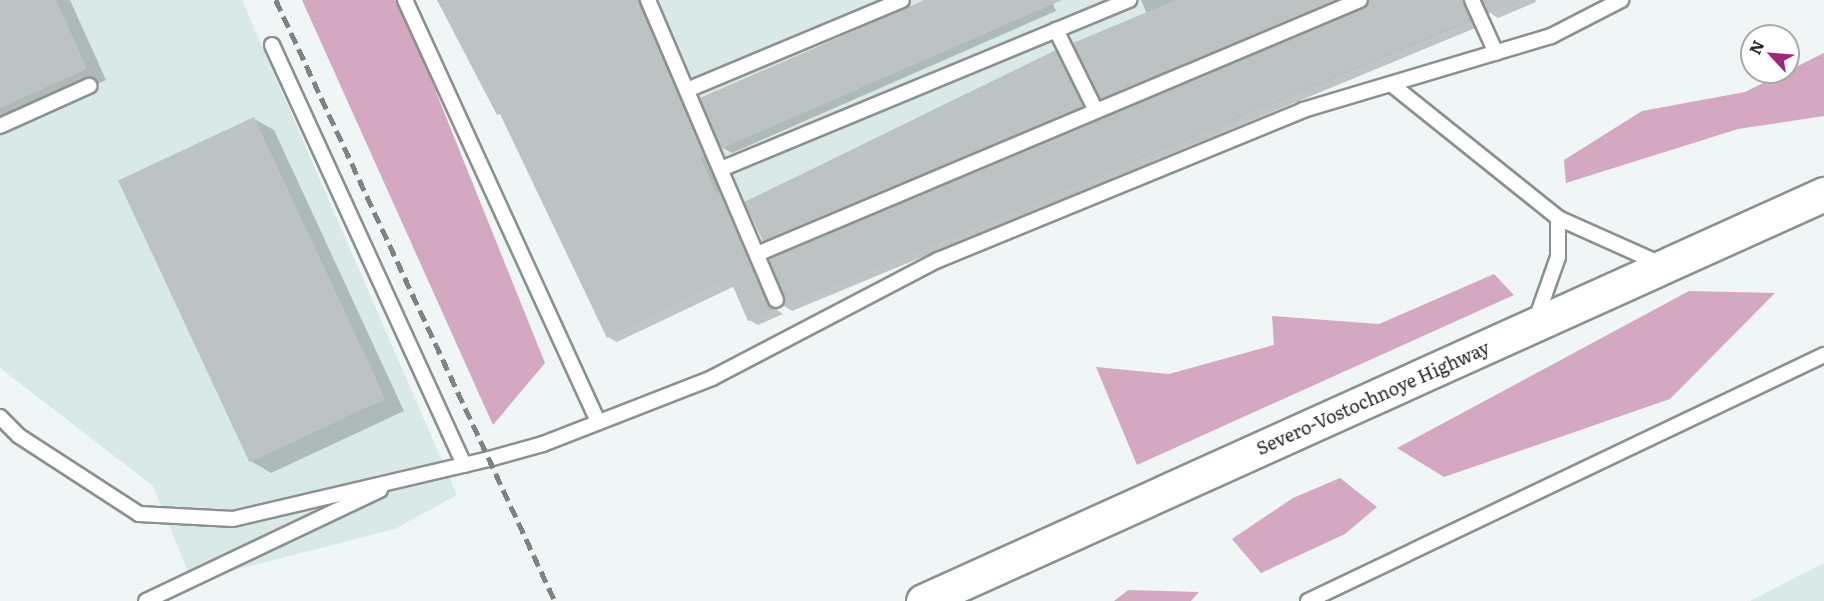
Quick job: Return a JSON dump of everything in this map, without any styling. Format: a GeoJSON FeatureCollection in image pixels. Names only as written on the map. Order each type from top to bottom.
{"type":"FeatureCollection","features":[{"type":"Feature","properties":{"kind":"main road","name":"Severo-Vostochnoye Highway"},"geometry":{"type":"LineString","coordinates":[[922,601],[1824,194]]}},
{"type":"Feature","properties":{"kind":"lane"},"geometry":{"type":"LineString","coordinates":[[405,0],[598,422]]}},
{"type":"Feature","properties":{"kind":"lane"},"geometry":{"type":"LineString","coordinates":[[648,0],[777,300]]}},
{"type":"Feature","properties":{"kind":"lane"},"geometry":{"type":"LineString","coordinates":[[687,90],[902,0]]}},
{"type":"Feature","properties":{"kind":"lane"},"geometry":{"type":"LineString","coordinates":[[721,169],[1129,0]]}},
{"type":"Feature","properties":{"kind":"lane"},"geometry":{"type":"LineString","coordinates":[[757,254],[1360,0]]}},
{"type":"Feature","properties":{"kind":"lane"},"geometry":{"type":"LineString","coordinates":[[1472,0],[1496,53]]}},
{"type":"Feature","properties":{"kind":"lane"},"geometry":{"type":"LineString","coordinates":[[0,417],[19,436],[140,514],[233,519],[464,465],[543,444],[712,378],[938,260],[1303,111],[1551,36],[1621,0]]}},
{"type":"Feature","properties":{"kind":"lane"},"geometry":{"type":"LineString","coordinates":[[1056,30],[1096,111]]}},
{"type":"Feature","properties":{"kind":"lane"},"geometry":{"type":"LineString","coordinates":[[272,45],[464,465]]}},
{"type":"Feature","properties":{"kind":"lane"},"geometry":{"type":"LineString","coordinates":[[1391,84],[1558,218],[1665,266]]}},
{"type":"Feature","properties":{"kind":"lane"},"geometry":{"type":"LineString","coordinates":[[0,126],[89,86]]}},
{"type":"Feature","properties":{"kind":"lane"},"geometry":{"type":"LineString","coordinates":[[1534,325],[1558,257],[1558,218]]}},
{"type":"Feature","properties":{"kind":"lane"},"geometry":{"type":"LineString","coordinates":[[1308,601],[1824,355]]}},
{"type":"Feature","properties":{"kind":"lane"},"geometry":{"type":"LineString","coordinates":[[146,601],[404,479]]}},
{"type":"Feature","properties":{"kind":"shaded area"},"geometry":{"type":"Polygon","coordinates":[[[0,0],[242,0],[457,495],[395,529],[192,581],[153,486],[0,368],[0,0]]]}},
{"type":"Feature","properties":{"kind":"shaded area"},"geometry":{"type":"Polygon","coordinates":[[[302,0],[399,0],[545,363],[493,425],[302,0]]]}},
{"type":"Feature","properties":{"kind":"shaded area"},"geometry":{"type":"Polygon","coordinates":[[[608,0],[1521,0],[748,321],[608,0]]]}},
{"type":"Feature","properties":{"kind":"shaded area"},"geometry":{"type":"Polygon","coordinates":[[[1824,53],[1824,116],[1738,129],[1566,183],[1564,160],[1642,111],[1745,92],[1761,84],[1800,84],[1800,65],[1824,53]]]}},
{"type":"Feature","properties":{"kind":"shaded area"},"geometry":{"type":"Polygon","coordinates":[[[1494,274],[1514,295],[1137,465],[1096,367],[1169,374],[1274,345],[1272,316],[1379,324],[1494,274]]]}},
{"type":"Feature","properties":{"kind":"shaded area"},"geometry":{"type":"Polygon","coordinates":[[[1689,291],[1775,293],[1670,399],[1444,477],[1397,448],[1689,291]]]}},
{"type":"Feature","properties":{"kind":"shaded area"},"geometry":{"type":"Polygon","coordinates":[[[1340,478],[1377,507],[1345,534],[1261,573],[1232,539],[1293,498],[1340,478]]]}},
{"type":"Feature","properties":{"kind":"shaded area"},"geometry":{"type":"Polygon","coordinates":[[[1824,563],[1824,601],[1750,601],[1824,563]]]}},
{"type":"Feature","properties":{"kind":"shaded area"},"geometry":{"type":"Polygon","coordinates":[[[1128,590],[1199,592],[1191,601],[1114,601],[1128,590]]]}},
{"type":"Feature","properties":{"kind":"building"},"geometry":{"type":"Polygon","coordinates":[[[0,0],[56,0],[87,69],[0,108],[0,0]]]}},
{"type":"Feature","properties":{"kind":"building"},"geometry":{"type":"Polygon","coordinates":[[[437,0],[637,0],[705,157],[701,158],[716,193],[720,191],[768,304],[777,309],[748,321],[730,279],[607,338],[500,114],[497,115],[437,0]]]}},
{"type":"Feature","properties":{"kind":"building"},"geometry":{"type":"Polygon","coordinates":[[[924,0],[1062,0],[721,149],[700,98],[924,0]]]}},
{"type":"Feature","properties":{"kind":"building"},"geometry":{"type":"Polygon","coordinates":[[[1176,0],[1337,0],[1100,100],[1073,43],[1176,0]]]}},
{"type":"Feature","properties":{"kind":"building"},"geometry":{"type":"Polygon","coordinates":[[[1369,0],[1463,0],[1471,20],[782,307],[784,297],[768,259],[1364,8],[1369,0]]]}},
{"type":"Feature","properties":{"kind":"building"},"geometry":{"type":"Polygon","coordinates":[[[1482,0],[1520,0],[1488,14],[1482,0]]]}},
{"type":"Feature","properties":{"kind":"building"},"geometry":{"type":"Polygon","coordinates":[[[1056,50],[1084,108],[772,260],[744,202],[1056,50]]]}},
{"type":"Feature","properties":{"kind":"building"},"geometry":{"type":"Polygon","coordinates":[[[254,117],[385,399],[249,462],[118,180],[254,117]]]}},
{"type":"Feature","properties":{"kind":"railway"},"geometry":{"type":"LineString","coordinates":[[276,0],[555,601]]}}]}
